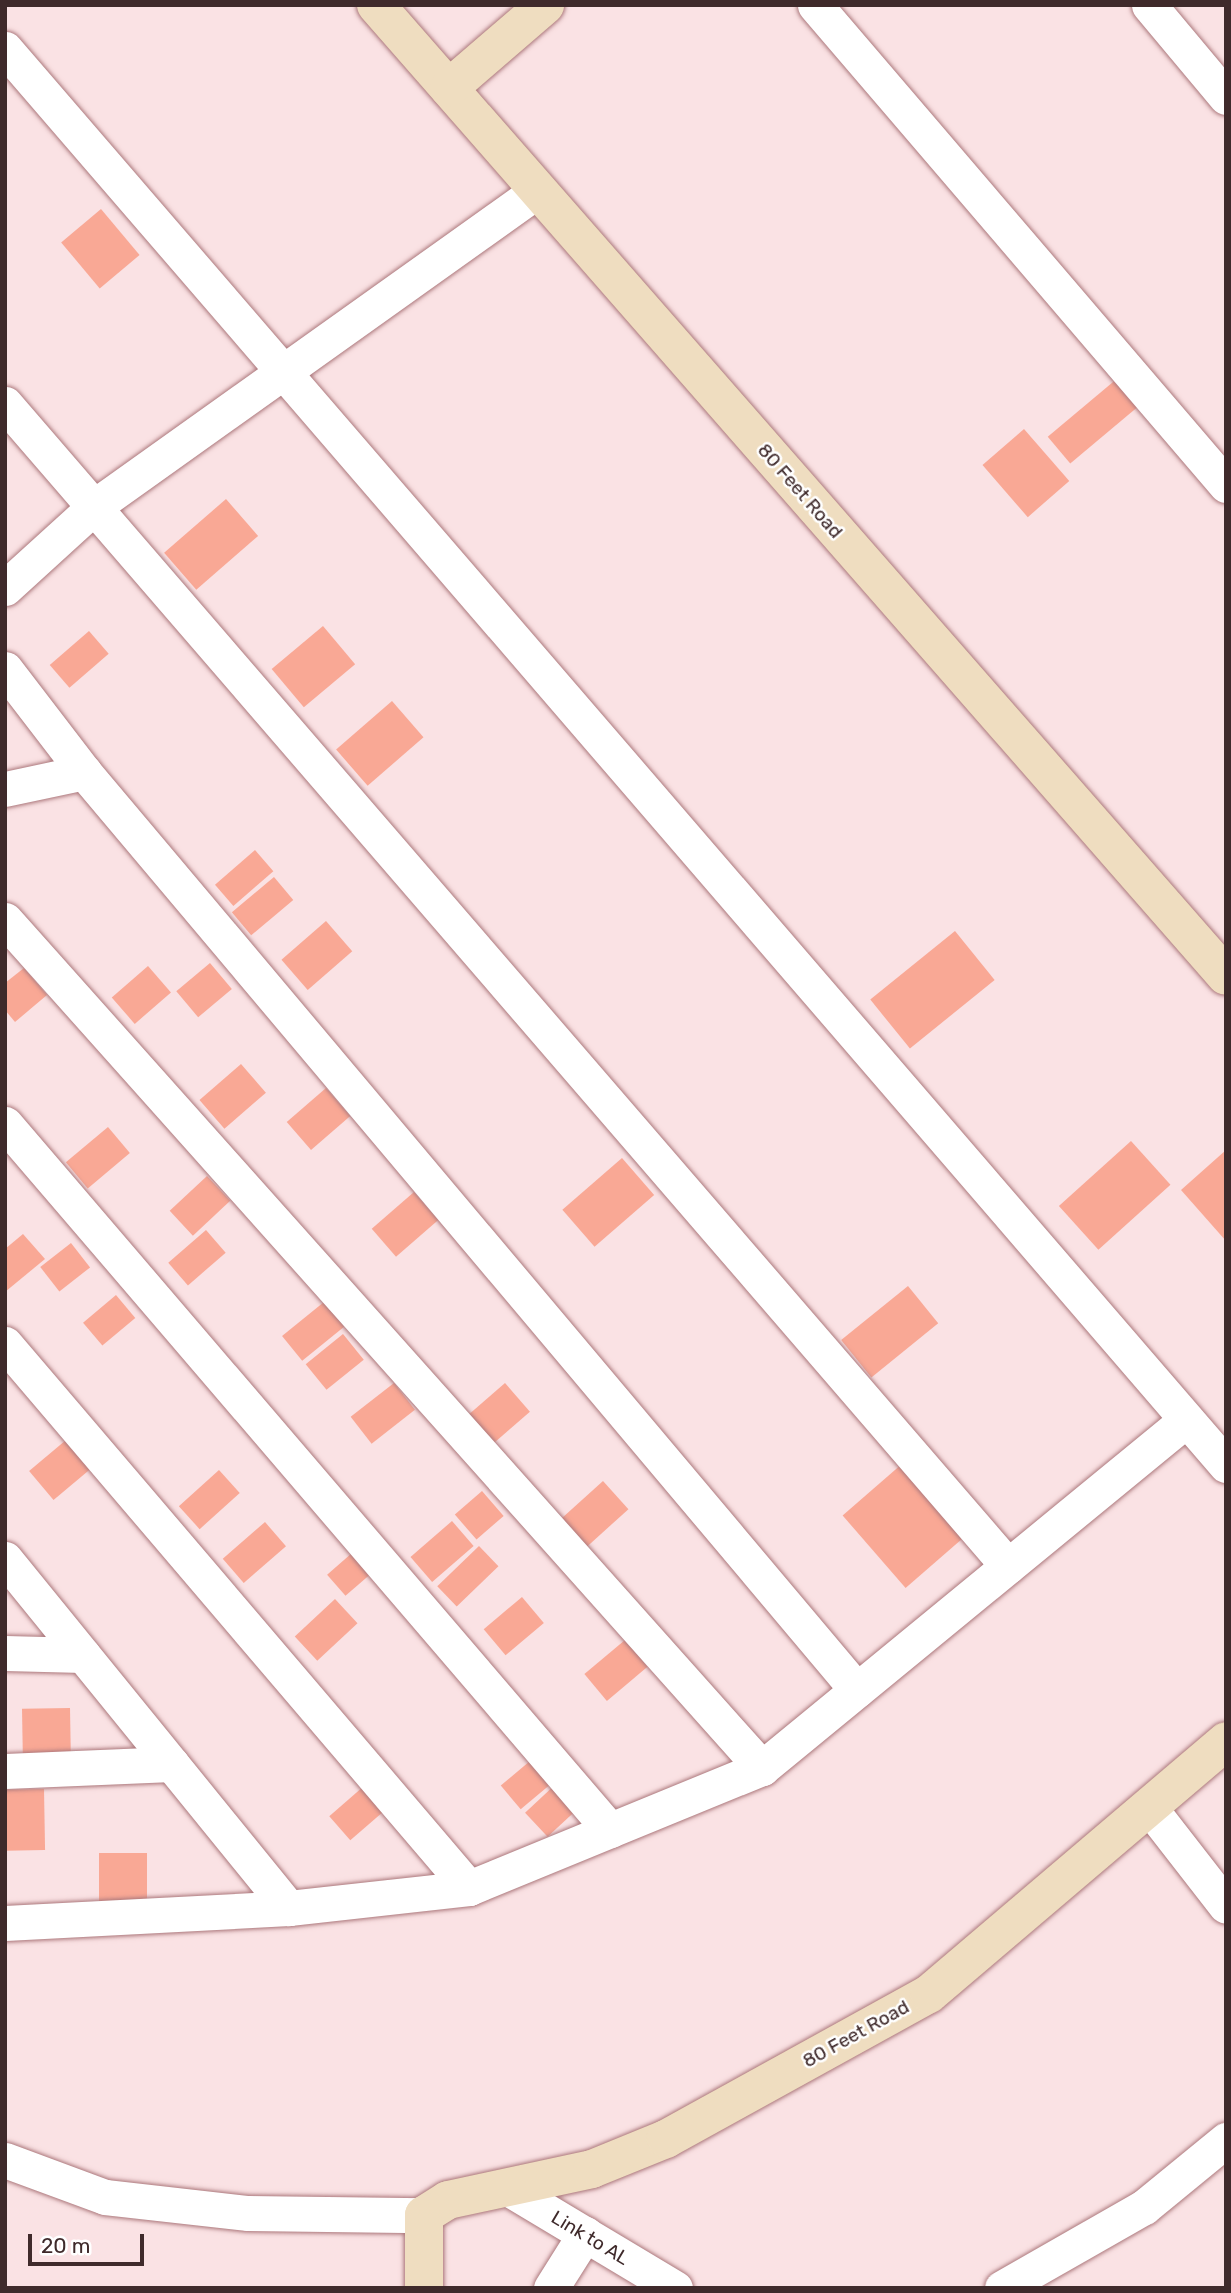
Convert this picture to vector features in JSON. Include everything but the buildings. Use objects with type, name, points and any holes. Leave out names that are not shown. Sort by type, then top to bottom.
[{"type":"street","name":"80 Feet Road","points":[[376,5],[1226,976]]},
{"type":"street","points":[[449,88],[545,5]]},
{"type":"street","points":[[815,5],[1226,485]]},
{"type":"street","points":[[1149,5],[1226,97]]},
{"type":"street","points":[[5,50],[1226,1465]]},
{"type":"street","points":[[5,588],[95,506],[537,191]]},
{"type":"street","points":[[5,404],[1008,1566]]},
{"type":"street","points":[[5,669],[84,772],[857,1690]]},
{"type":"street","points":[[5,789],[84,772]]},
{"type":"street","points":[[5,920],[762,1768]]},
{"type":"street","points":[[5,1124],[610,1830]]},
{"type":"street","points":[[5,1344],[468,1888]]},
{"type":"street","points":[[5,1923],[289,1908],[468,1888],[762,1768],[1186,1420]]},
{"type":"street","points":[[5,1559],[289,1908]]},
{"type":"street","points":[[5,1653],[83,1655]]},
{"type":"street","name":"80 Feet Road","points":[[424,2215],[448,2200],[593,2169],[666,2139],[929,1994],[1226,1741]]},
{"type":"street","points":[[5,1771],[172,1764]]},
{"type":"street","points":[[1149,1807],[1226,1906]]},
{"type":"street","points":[[1002,2288],[1144,2207],[1226,2140]]},
{"type":"street","points":[[5,2160],[105,2197],[248,2213],[424,2215],[424,2288]]},
{"type":"street","name":"Link to AL","points":[[506,2187],[675,2288]]},
{"type":"street","points":[[551,2288],[585,2234]]}]
